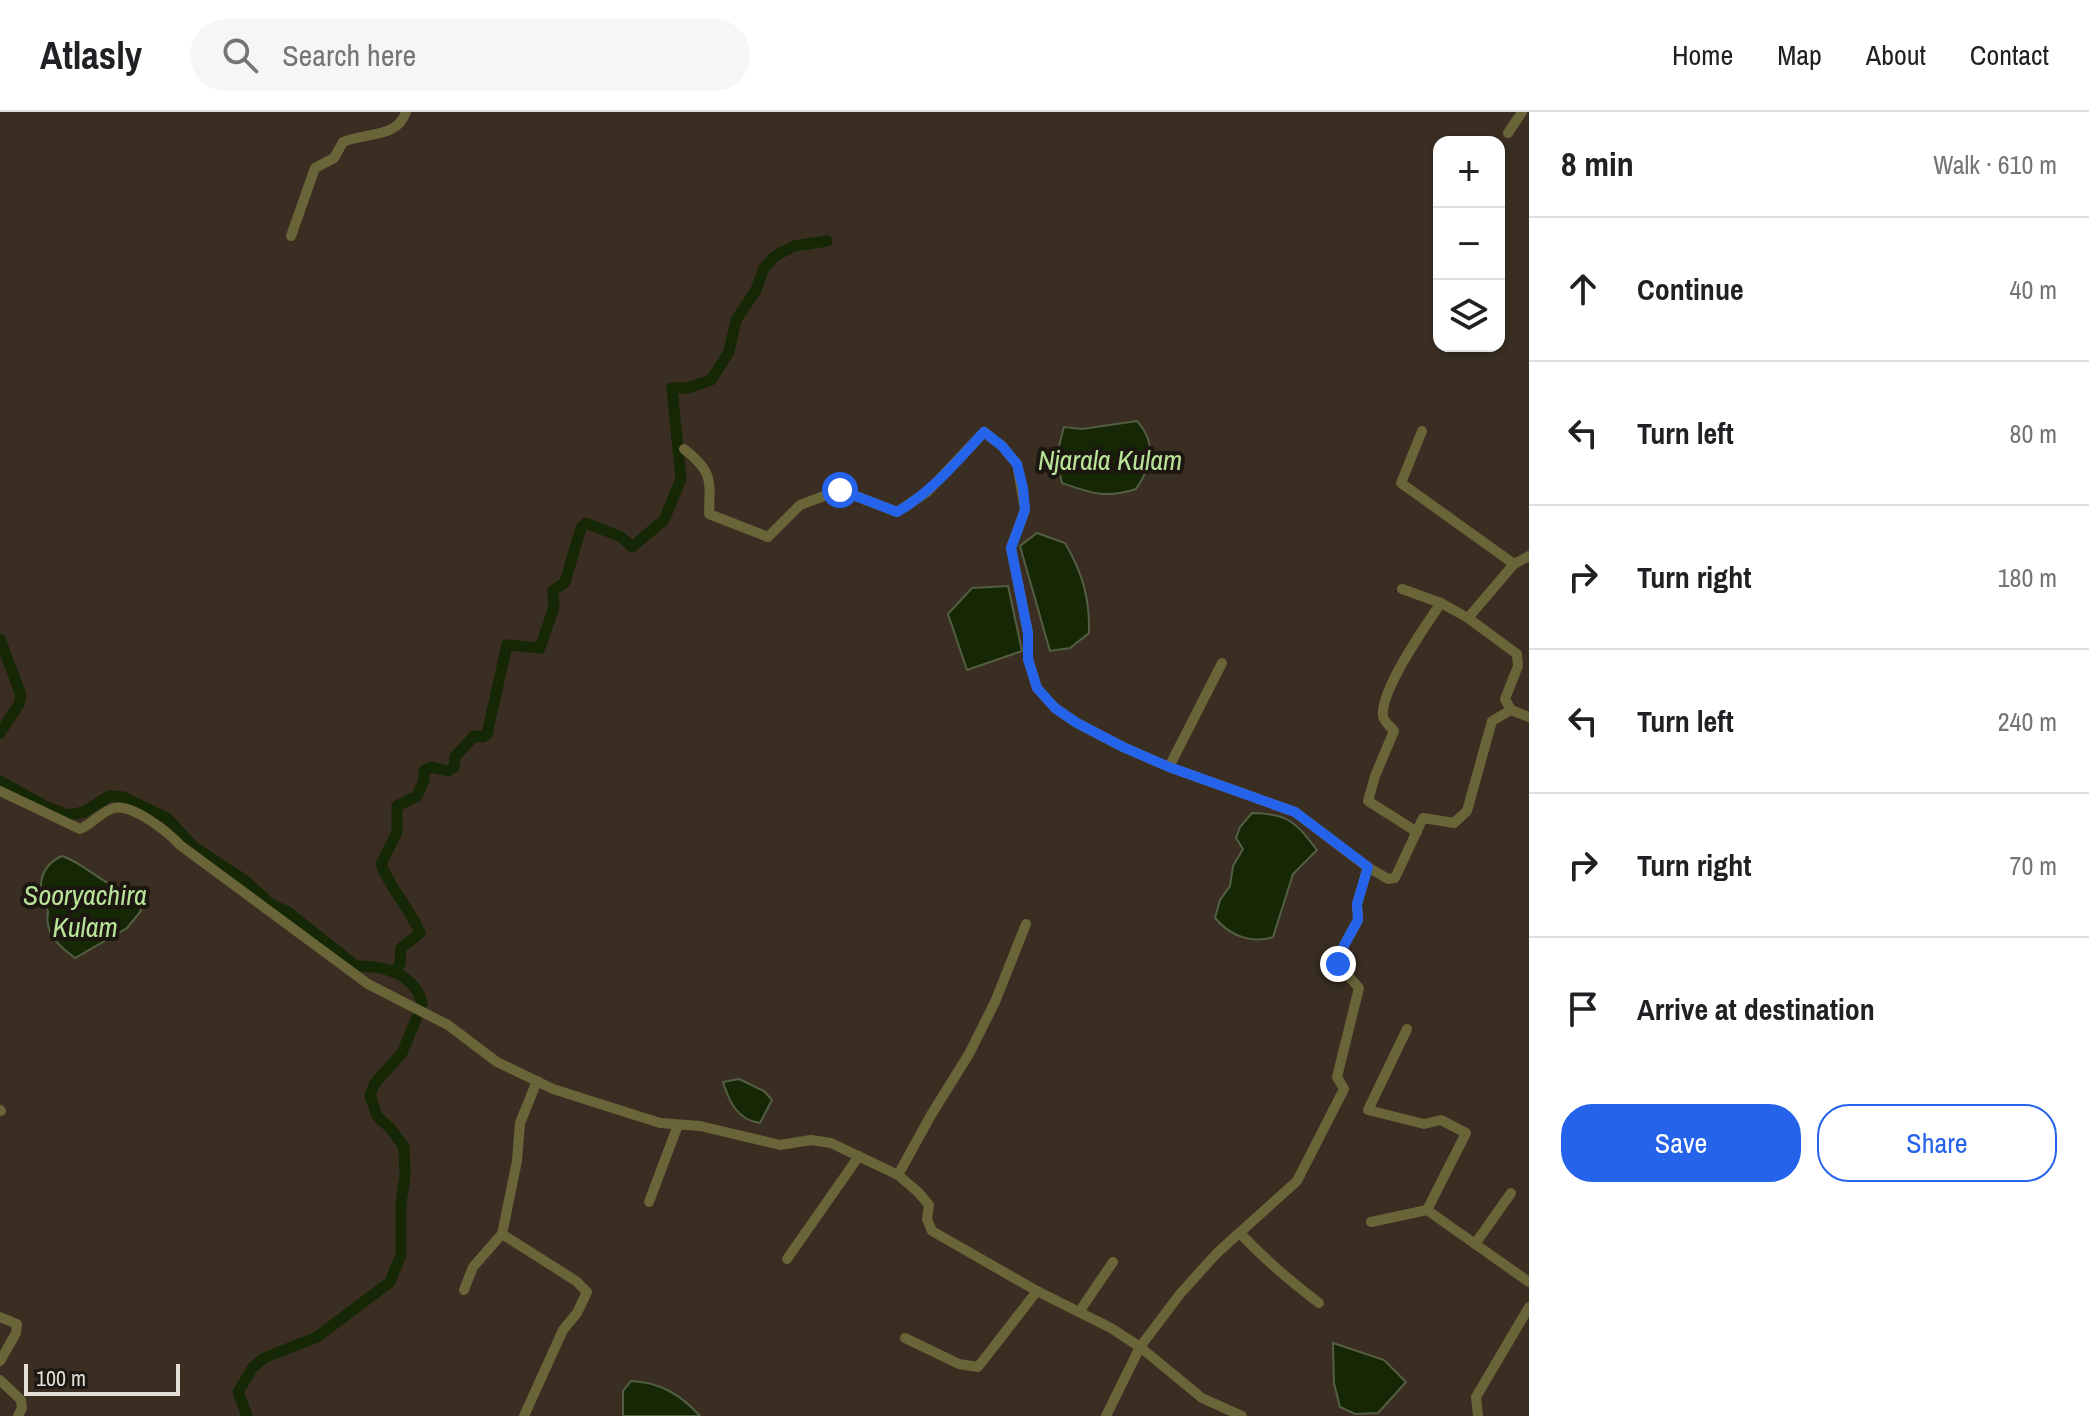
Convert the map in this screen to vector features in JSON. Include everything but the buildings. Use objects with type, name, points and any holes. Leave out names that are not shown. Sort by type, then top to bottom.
[{"type":"street","points":[[291,236],[315,168],[334,158],[343,142],[392,130],[406,112]]},
{"type":"street","points":[[1508,133],[1522,112]]},
{"type":"street","points":[[1422,431],[1401,483],[1514,564]]},
{"type":"street","points":[[684,449],[703,465],[710,476],[709,514],[768,537],[800,505],[840,490],[897,512],[916,501],[948,472],[984,432],[1002,446],[1017,464],[1025,510],[1011,548],[1028,633],[1028,659],[1037,688],[1055,708],[1123,747],[1169,767],[1295,812],[1388,879],[1395,878],[1423,818],[1454,823],[1467,811],[1492,721],[1511,710]]},
{"type":"street","points":[[1468,618],[1514,564],[1529,556]]},
{"type":"street","points":[[1402,589],[1441,603],[1468,618],[1517,654],[1518,666],[1505,699],[1511,710],[1529,717]]},
{"type":"street","points":[[1417,832],[1368,801],[1394,731],[1382,714],[1396,671],[1441,603]]},
{"type":"street","points":[[1169,767],[1222,663]]},
{"type":"street","points":[[0,791],[80,829],[112,808],[123,809],[165,828],[180,845],[368,984],[448,1025],[497,1062],[553,1089],[660,1123],[736,1134],[780,1145],[811,1140],[831,1143],[898,1175],[929,1205],[927,1219],[932,1231],[1140,1347],[1202,1398],[1242,1416]]},
{"type":"street","points":[[1106,1416],[1140,1347],[1180,1294],[1297,1181],[1344,1089],[1337,1077],[1359,988],[1338,964],[1342,949],[1358,920],[1357,904],[1368,867]]},
{"type":"street","points":[[898,1175],[969,1054],[995,1002],[1026,924]]},
{"type":"street","points":[[1407,1029],[1368,1110],[1424,1124],[1441,1120],[1466,1133],[1427,1210]]},
{"type":"street","points":[[464,1290],[473,1267],[502,1234],[517,1161],[520,1123],[537,1081]]},
{"type":"street","points":[[649,1202],[678,1125]]},
{"type":"street","points":[[787,1259],[859,1156]]},
{"type":"street","points":[[1475,1244],[1511,1193]]},
{"type":"street","points":[[1371,1222],[1427,1210],[1529,1282]]},
{"type":"street","points":[[1240,1233],[1270,1266],[1278,1269],[1285,1278],[1319,1303]]},
{"type":"street","points":[[502,1234],[576,1281],[587,1292],[577,1313],[563,1330],[524,1416]]},
{"type":"street","points":[[1079,1312],[1113,1262]]},
{"type":"street","points":[[905,1338],[959,1364],[978,1367],[1037,1291]]},
{"type":"street","points":[[1478,1416],[1476,1397],[1529,1307]]},
{"type":"street","points":[[0,1317],[17,1324],[16,1333],[0,1361]]},
{"type":"street","points":[[0,1380],[21,1400],[22,1408],[18,1416]]},
{"type":"water","name":"Njarala Kulam","points":[[1137,421],[1148,438],[1150,455],[1146,472],[1136,489],[1099,494],[1062,483],[1056,457],[1064,427],[1082,429]]},
{"type":"water","points":[[1037,533],[1065,543],[1084,586],[1089,633],[1070,648],[1050,651],[1020,546]]},
{"type":"water","points":[[1008,586],[1022,651],[967,670],[948,614],[972,588]]},
{"type":"water","points":[[1252,813],[1275,815],[1290,821],[1317,850],[1293,874],[1273,937],[1257,940],[1234,934],[1215,918],[1220,900],[1230,886],[1233,866],[1243,849],[1236,838],[1240,827]]},
{"type":"water","name":"Sooryachira Kulam","points":[[62,856],[111,885],[128,891],[137,899],[141,911],[127,928],[75,958],[58,944],[51,933],[48,911],[41,896],[44,873],[54,860]]},
{"type":"water","points":[[739,1079],[764,1091],[772,1100],[760,1123],[740,1114],[728,1096],[723,1082]]},
{"type":"water","points":[[1333,1343],[1384,1360],[1406,1382],[1378,1413],[1355,1414],[1340,1407],[1334,1383]]},
{"type":"water","points":[[631,1381],[669,1391],[700,1416],[623,1416],[623,1391]]},
{"type":"waterway","points":[[396,972],[401,948],[420,933],[381,864],[397,832],[397,806],[417,796],[424,780],[424,771],[431,767],[448,771],[454,767],[455,757],[474,736],[487,734],[507,645],[540,648],[554,607],[553,591],[565,582],[581,528],[586,523],[621,537],[632,547],[664,520],[681,479],[672,388],[688,388],[711,380],[729,352],[736,320],[756,290],[764,268],[775,256],[794,246],[827,241]]},
{"type":"waterway","points":[[0,639],[21,695],[19,704],[0,733]]},
{"type":"waterway","points":[[0,781],[68,815],[84,812],[109,796],[123,797],[167,818],[194,847],[243,879],[271,904],[288,912],[356,966],[377,967],[405,978],[413,985],[422,1003]]},
{"type":"waterway","points":[[247,1416],[238,1392],[253,1367],[264,1358],[317,1337],[390,1282],[401,1255],[404,1147],[377,1116],[370,1095],[375,1083],[402,1053],[416,1019]]},
{"type":"route","points":[[840,490],[897,512],[916,501],[948,472],[984,432],[1002,446],[1017,464],[1023,488],[1025,510],[1011,548],[1028,633],[1028,659],[1037,688],[1055,708],[1123,747],[1169,767],[1295,812],[1368,867],[1357,904],[1358,920],[1342,949],[1338,964]]}]
